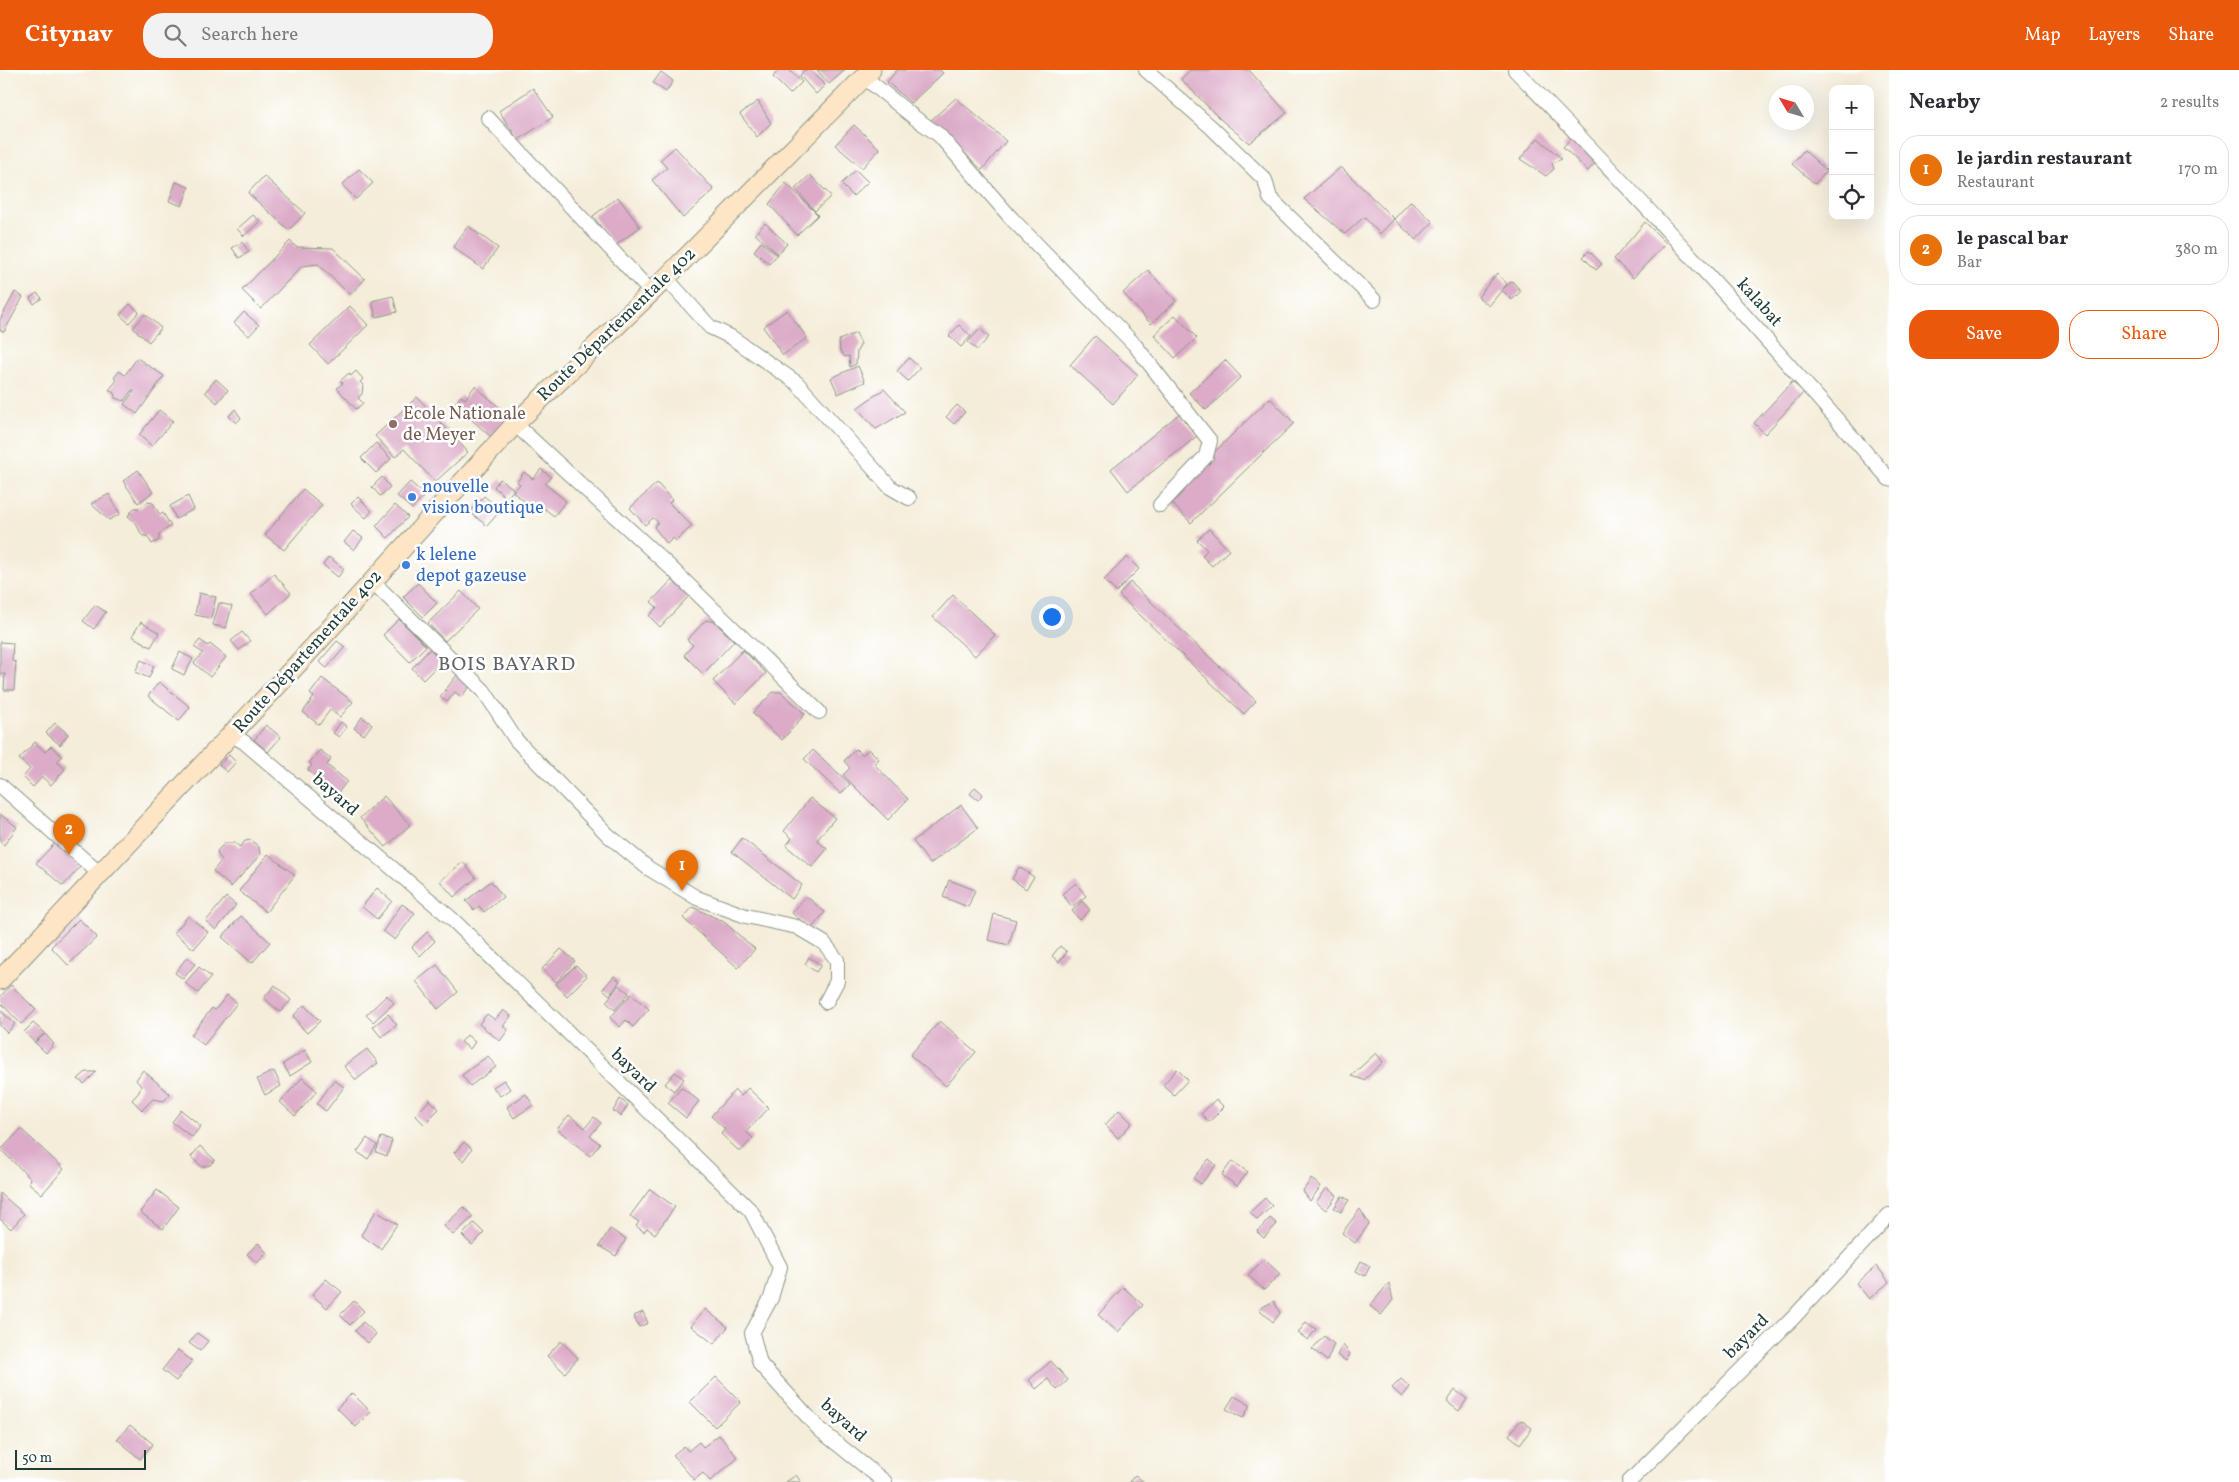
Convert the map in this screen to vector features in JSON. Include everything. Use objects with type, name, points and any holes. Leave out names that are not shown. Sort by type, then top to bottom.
[{"type":"main road","name":"Route Départementale 402","points":[[0,980],[232,735],[515,424],[666,278],[867,73]]},
{"type":"street","points":[[1146,70],[1211,128],[1265,180],[1270,198],[1374,300]]},
{"type":"street","name":"kalabat","points":[[1515,70],[1599,155],[1764,336],[1889,478]]},
{"type":"street","points":[[867,73],[915,118],[939,135],[1012,219],[1134,344],[1210,441],[1206,456],[1160,506]]},
{"type":"street","points":[[488,118],[651,292]]},
{"type":"street","points":[[666,278],[710,327],[731,337],[797,383],[884,481],[890,487],[909,498]]},
{"type":"street","points":[[515,424],[670,567],[819,712]]},
{"type":"street","points":[[372,580],[484,690],[516,740],[608,835],[648,868],[696,898],[746,916],[797,927],[824,943],[837,960],[837,981],[826,1002]]},
{"type":"street","name":"bayard","points":[[232,735],[244,742],[452,919],[751,1212],[780,1267],[771,1298],[752,1333],[760,1364],[820,1430],[886,1482]]},
{"type":"street","points":[[0,785],[100,874]]},
{"type":"street","name":"bayard","points":[[1629,1482],[1792,1319],[1889,1216]]},
{"type":"building","points":[[779,70],[789,70],[802,82],[790,94],[773,77]]},
{"type":"building","points":[[804,70],[809,70],[825,85],[816,94],[800,76]]},
{"type":"building","points":[[817,70],[845,70],[829,84]]},
{"type":"building","points":[[897,70],[940,70],[943,73],[911,103],[887,82]]},
{"type":"building","points":[[1190,70],[1249,70],[1287,113],[1249,143],[1220,119],[1181,79]]},
{"type":"building","points":[[661,72],[673,81],[666,92],[653,83]]},
{"type":"building","points":[[533,88],[553,117],[518,140],[499,111]]},
{"type":"building","points":[[956,98],[1006,141],[982,170],[931,120]]},
{"type":"building","points":[[758,101],[771,123],[757,137],[740,114]]},
{"type":"building","points":[[854,125],[880,149],[862,168],[835,145]]},
{"type":"building","points":[[1572,137],[1597,161],[1588,171],[1563,147]]},
{"type":"building","points":[[1538,138],[1562,159],[1552,163],[1554,169],[1546,176],[1520,159]]},
{"type":"building","points":[[675,147],[714,190],[683,218],[652,180],[667,168],[660,160]]},
{"type":"building","points":[[1804,150],[1827,171],[1815,184],[1792,164]]},
{"type":"building","points":[[1341,167],[1394,219],[1380,234],[1364,217],[1345,234],[1304,199]]},
{"type":"building","points":[[359,169],[373,183],[356,199],[342,185]]},
{"type":"building","points":[[856,170],[868,182],[853,196],[841,184]]},
{"type":"building","points":[[810,175],[831,196],[815,211],[795,189]]},
{"type":"building","points":[[264,176],[305,213],[289,230],[248,193]]},
{"type":"building","points":[[176,182],[189,187],[182,206],[169,201]]},
{"type":"building","points":[[786,183],[818,215],[797,235],[769,204]]},
{"type":"building","points":[[618,197],[640,227],[615,246],[593,216]]},
{"type":"building","points":[[1411,201],[1433,222],[1416,240],[1394,219]]},
{"type":"building","points":[[253,215],[260,221],[244,236],[237,229]]},
{"type":"building","points":[[1645,222],[1666,243],[1633,278],[1614,259]]},
{"type":"building","points":[[765,223],[787,244],[778,254],[755,234]]},
{"type":"building","points":[[468,226],[498,248],[483,269],[453,247]]},
{"type":"building","points":[[290,241],[296,247],[333,248],[365,279],[350,295],[318,264],[302,266],[261,309],[242,290]]},
{"type":"building","points":[[242,242],[249,252],[239,258],[232,248]]},
{"type":"building","points":[[761,242],[777,255],[769,264],[754,251]]},
{"type":"building","points":[[1589,251],[1602,264],[1596,270],[1583,257]]},
{"type":"building","points":[[1148,270],[1176,301],[1151,324],[1123,293]]},
{"type":"building","points":[[1497,273],[1507,284],[1489,306],[1478,297]]},
{"type":"building","points":[[1512,281],[1521,291],[1512,300],[1502,290]]},
{"type":"building","points":[[15,292],[23,297],[4,332],[0,330],[0,320]]},
{"type":"building","points":[[37,293],[42,298],[34,304],[30,298]]},
{"type":"building","points":[[393,296],[397,312],[376,317],[372,301]]},
{"type":"building","points":[[130,304],[139,312],[129,323],[120,315]]},
{"type":"building","points":[[350,306],[368,325],[328,364],[310,345]]},
{"type":"building","points":[[787,310],[807,338],[783,355],[763,327]]},
{"type":"building","points":[[244,312],[259,325],[249,336],[234,323]]},
{"type":"building","points":[[145,314],[161,328],[149,342],[133,328]]},
{"type":"building","points":[[1175,315],[1197,338],[1175,358],[1154,335]]},
{"type":"building","points":[[959,325],[971,336],[961,347],[949,336]]},
{"type":"building","points":[[980,329],[989,337],[977,350],[968,342]]},
{"type":"building","points":[[856,333],[861,344],[857,351],[856,364],[850,367],[849,356],[845,357],[840,351],[839,340]]},
{"type":"building","points":[[1095,336],[1138,375],[1113,404],[1070,365]]},
{"type":"building","points":[[137,358],[164,376],[137,414],[124,404],[134,391],[132,390],[124,401],[115,398],[114,393],[109,390],[117,380],[114,378],[119,371],[125,375]]},
{"type":"building","points":[[909,358],[920,368],[908,381],[897,371]]},
{"type":"building","points":[[1225,360],[1241,377],[1206,410],[1189,393]]},
{"type":"building","points":[[858,366],[865,382],[838,394],[831,378]]},
{"type":"building","points":[[356,371],[363,379],[360,382],[363,385],[362,394],[358,398],[363,403],[356,409],[337,388],[343,383],[340,381],[349,373],[351,376]]},
{"type":"building","points":[[216,379],[228,390],[217,403],[205,392]]},
{"type":"building","points":[[1792,382],[1804,392],[1765,434],[1754,423]]},
{"type":"building","points":[[475,386],[510,417],[491,437],[454,404],[461,396],[465,399]]},
{"type":"building","points":[[884,389],[905,412],[876,429],[857,408]]},
{"type":"building","points":[[417,397],[468,452],[435,482],[404,449],[395,457],[375,436]]},
{"type":"building","points":[[1270,398],[1294,423],[1191,523],[1167,498]]},
{"type":"building","points":[[957,405],[965,412],[954,424],[946,417]]},
{"type":"building","points":[[235,409],[241,418],[236,423],[229,416]]},
{"type":"building","points":[[159,410],[173,421],[152,446],[139,435]]},
{"type":"building","points":[[1179,414],[1197,436],[1128,491],[1111,469]]},
{"type":"building","points":[[376,443],[391,459],[376,473],[361,458]]},
{"type":"building","points":[[541,469],[551,477],[545,484],[566,501],[554,516],[545,509],[540,514],[513,492],[520,484],[517,482],[524,472],[533,479]]},
{"type":"building","points":[[138,470],[153,492],[138,503],[123,481]]},
{"type":"building","points":[[382,477],[390,487],[380,496],[372,487]]},
{"type":"building","points":[[500,479],[514,489],[507,498],[494,487]]},
{"type":"building","points":[[410,482],[425,495],[412,509],[397,496]]},
{"type":"building","points":[[657,483],[672,500],[669,503],[692,526],[676,541],[673,538],[667,544],[654,527],[658,522],[653,518],[645,525],[630,508]]},
{"type":"building","points":[[303,489],[322,505],[284,550],[265,535]]},
{"type":"building","points":[[109,494],[120,514],[109,520],[91,504]]},
{"type":"building","points":[[188,496],[194,509],[176,519],[170,506]]},
{"type":"building","points":[[484,496],[501,510],[487,526],[470,512]]},
{"type":"building","points":[[358,497],[372,511],[366,518],[351,504]]},
{"type":"building","points":[[148,502],[153,503],[160,515],[163,513],[171,526],[159,534],[159,540],[152,544],[147,536],[141,534],[136,523],[128,516],[134,508],[140,508]]},
{"type":"building","points":[[395,505],[408,517],[388,538],[376,526]]},
{"type":"building","points":[[1209,529],[1229,550],[1212,566],[1202,556],[1207,550],[1197,540]]},
{"type":"building","points":[[353,531],[363,538],[354,550],[344,542]]},
{"type":"building","points":[[329,557],[344,569],[338,577],[323,565]]},
{"type":"building","points":[[1127,557],[1139,569],[1116,592],[1104,580]]},
{"type":"building","points":[[274,574],[291,593],[268,614],[251,594]]},
{"type":"building","points":[[672,580],[689,596],[660,627],[649,616],[657,607],[651,602]]},
{"type":"building","points":[[1130,582],[1256,701],[1244,714],[1119,595]]},
{"type":"building","points":[[418,583],[437,603],[423,617],[403,597]]},
{"type":"building","points":[[461,591],[478,609],[445,641],[428,623]]},
{"type":"building","points":[[199,593],[216,597],[211,618],[195,615]]},
{"type":"building","points":[[953,595],[995,635],[975,656],[933,617]]},
{"type":"building","points":[[219,603],[232,606],[226,628],[213,625]]},
{"type":"building","points":[[95,605],[106,612],[94,629],[83,621]]},
{"type":"building","points":[[399,619],[426,646],[410,662],[383,635]]},
{"type":"building","points":[[706,620],[715,622],[734,641],[703,674],[684,655],[693,645],[687,640]]},
{"type":"building","points":[[141,622],[159,633],[151,647],[132,636]]},
{"type":"building","points":[[242,632],[250,641],[239,650],[231,641]]},
{"type":"building","points":[[200,640],[208,646],[210,644],[226,657],[210,677],[194,663],[203,653],[194,647]]},
{"type":"building","points":[[337,641],[345,647],[327,668],[319,662]]},
{"type":"building","points":[[0,642],[13,643],[12,661],[16,662],[14,690],[4,690],[5,674],[0,674]]},
{"type":"building","points":[[430,649],[442,661],[423,680],[412,668]]},
{"type":"building","points":[[743,650],[766,673],[736,704],[713,681]]},
{"type":"building","points":[[180,652],[193,659],[184,675],[172,669]]},
{"type":"building","points":[[141,660],[154,666],[149,678],[135,672]]},
{"type":"building","points":[[457,675],[471,685],[461,697],[455,692],[447,702],[440,697]]},
{"type":"building","points":[[322,678],[353,702],[340,717],[330,710],[319,725],[303,712],[314,697],[310,694]]},
{"type":"building","points":[[159,682],[190,707],[179,721],[148,696]]},
{"type":"building","points":[[773,692],[781,692],[805,714],[782,740],[753,713]]},
{"type":"building","points":[[362,717],[372,724],[364,735],[354,728]]},
{"type":"building","points":[[341,722],[347,727],[339,737],[333,733]]},
{"type":"building","points":[[55,723],[68,734],[60,745],[46,733]]},
{"type":"building","points":[[266,725],[281,737],[268,752],[254,740]]},
{"type":"building","points":[[35,742],[45,752],[51,746],[62,756],[57,762],[65,769],[51,785],[42,777],[33,787],[23,777],[30,769],[19,759]]},
{"type":"building","points":[[856,749],[862,755],[869,749],[879,759],[874,764],[908,799],[888,820],[843,775],[850,768],[844,761]]},
{"type":"building","points":[[320,750],[331,759],[327,765],[347,781],[335,797],[315,780],[317,778],[308,770],[312,765],[309,763]]},
{"type":"building","points":[[813,750],[850,784],[841,794],[804,759]]},
{"type":"building","points":[[229,755],[236,762],[227,772],[219,765]]},
{"type":"building","points":[[975,787],[983,794],[978,800],[970,794]]},
{"type":"building","points":[[384,796],[410,825],[386,847],[360,818]]},
{"type":"building","points":[[810,798],[835,818],[817,840],[827,849],[812,867],[786,846],[792,838],[784,831]]},
{"type":"building","points":[[961,805],[978,828],[930,864],[913,841]]},
{"type":"building","points":[[0,814],[17,827],[4,845],[0,842]]},
{"type":"building","points":[[742,838],[802,885],[792,899],[732,852]]},
{"type":"building","points":[[251,840],[259,847],[260,855],[231,887],[213,871],[222,860],[217,851],[225,843],[235,843],[240,847],[245,841]]},
{"type":"building","points":[[55,843],[81,866],[63,886],[36,863]]},
{"type":"building","points":[[268,854],[295,875],[266,912],[239,891]]},
{"type":"building","points":[[463,862],[476,878],[454,897],[440,881]]},
{"type":"building","points":[[1019,867],[1034,877],[1026,889],[1012,879]]},
{"type":"building","points":[[949,880],[975,890],[968,907],[943,897]]},
{"type":"building","points":[[491,881],[503,897],[484,912],[479,906],[474,910],[466,901]]},
{"type":"building","points":[[1076,883],[1086,896],[1072,907],[1062,894]]},
{"type":"building","points":[[377,888],[392,901],[377,919],[362,907]]},
{"type":"building","points":[[806,896],[825,912],[811,929],[792,913]]},
{"type":"building","points":[[226,897],[236,905],[216,930],[206,921]]},
{"type":"building","points":[[1082,901],[1090,910],[1080,920],[1072,911]]},
{"type":"building","points":[[402,904],[415,913],[395,940],[383,931]]},
{"type":"building","points":[[693,907],[724,922],[755,949],[738,968],[683,918]]},
{"type":"building","points":[[994,914],[1016,920],[1009,945],[988,940]]},
{"type":"building","points":[[188,916],[208,932],[194,949],[174,933]]},
{"type":"building","points":[[241,916],[270,942],[252,963],[222,937]]},
{"type":"building","points":[[79,919],[97,937],[68,965],[51,947]]},
{"type":"building","points":[[427,932],[435,941],[420,956],[412,947]]},
{"type":"building","points":[[1060,946],[1067,952],[1059,962],[1052,956]]},
{"type":"building","points":[[561,949],[575,961],[556,982],[542,969]]},
{"type":"building","points":[[187,957],[195,964],[183,979],[175,973]]},
{"type":"building","points":[[809,957],[821,965],[816,972],[805,964]]},
{"type":"building","points":[[437,965],[458,992],[438,1009],[416,981]]},
{"type":"building","points":[[576,965],[587,976],[567,996],[556,984]]},
{"type":"building","points":[[199,967],[211,977],[198,993],[185,983]]},
{"type":"building","points":[[614,976],[620,981],[610,995],[603,989]]},
{"type":"building","points":[[11,985],[36,1010],[21,1024],[0,1002],[0,997]]},
{"type":"building","points":[[275,985],[291,1000],[280,1012],[264,998]]},
{"type":"building","points":[[619,985],[629,993],[615,1010],[606,1002]]},
{"type":"building","points":[[631,994],[649,1009],[633,1027],[626,1020],[620,1027],[610,1018]]},
{"type":"building","points":[[227,995],[237,1003],[204,1045],[191,1035],[212,1008],[215,1010]]},
{"type":"building","points":[[387,995],[394,1003],[373,1022],[366,1015]]},
{"type":"building","points":[[304,1005],[320,1021],[307,1033],[293,1016]]},
{"type":"building","points":[[0,1010],[15,1024],[7,1033],[0,1026]]},
{"type":"building","points":[[503,1010],[511,1016],[503,1026],[508,1030],[500,1041],[479,1024],[487,1014],[495,1020]]},
{"type":"building","points":[[388,1014],[397,1025],[381,1037],[373,1027]]},
{"type":"building","points":[[940,1021],[976,1052],[946,1086],[910,1055]]},
{"type":"building","points":[[33,1023],[45,1033],[35,1042],[45,1034],[54,1044],[46,1053],[24,1032]]},
{"type":"building","points":[[467,1035],[475,1042],[470,1049],[461,1042]]},
{"type":"building","points":[[367,1049],[378,1063],[356,1080],[344,1066]]},
{"type":"building","points":[[305,1050],[312,1062],[290,1076],[283,1064]]},
{"type":"building","points":[[1376,1053],[1383,1062],[1364,1080],[1351,1076]]},
{"type":"building","points":[[488,1056],[496,1067],[470,1086],[462,1075]]},
{"type":"building","points":[[1177,1069],[1188,1080],[1174,1095],[1163,1085]]},
{"type":"building","points":[[143,1070],[170,1094],[164,1101],[153,1099],[142,1110],[132,1100],[139,1092],[141,1086],[136,1080]]},
{"type":"building","points":[[274,1071],[281,1086],[265,1095],[257,1079]]},
{"type":"building","points":[[86,1072],[96,1072],[84,1084],[78,1079]]},
{"type":"building","points":[[675,1072],[684,1079],[674,1091],[665,1084]]},
{"type":"building","points":[[302,1078],[317,1091],[295,1116],[280,1102]]},
{"type":"building","points":[[334,1080],[344,1087],[326,1111],[317,1104]]},
{"type":"building","points":[[504,1080],[510,1089],[500,1096],[493,1087]]},
{"type":"building","points":[[681,1087],[699,1101],[686,1118],[668,1103]]},
{"type":"building","points":[[748,1088],[769,1108],[746,1132],[753,1138],[740,1152],[721,1134],[725,1129],[711,1116],[735,1090],[741,1096]]},
{"type":"building","points":[[526,1094],[533,1105],[514,1118],[507,1107]]},
{"type":"building","points":[[620,1099],[628,1105],[621,1116],[613,1111]]},
{"type":"building","points":[[1216,1099],[1224,1107],[1209,1122],[1201,1114]]},
{"type":"building","points":[[430,1100],[439,1109],[424,1124],[415,1115]]},
{"type":"building","points":[[181,1110],[201,1126],[192,1137],[172,1122]]},
{"type":"building","points":[[1119,1110],[1132,1123],[1118,1138],[1105,1125]]},
{"type":"building","points":[[569,1115],[585,1128],[594,1117],[601,1123],[590,1136],[600,1144],[590,1156],[557,1129]]},
{"type":"building","points":[[21,1129],[64,1169],[42,1194],[29,1183],[30,1178],[1,1150]]},
{"type":"building","points":[[381,1137],[392,1140],[387,1156],[376,1152]]},
{"type":"building","points":[[367,1138],[377,1145],[368,1159],[357,1152]]},
{"type":"building","points":[[464,1142],[472,1149],[463,1161],[454,1153]]},
{"type":"building","points":[[200,1146],[215,1160],[210,1165],[202,1167],[191,1157]]},
{"type":"building","points":[[1209,1159],[1216,1165],[1201,1184],[1193,1178]]},
{"type":"building","points":[[1232,1161],[1248,1172],[1237,1186],[1222,1175]]},
{"type":"building","points":[[1311,1179],[1321,1186],[1310,1201],[1303,1191]]},
{"type":"building","points":[[1327,1188],[1337,1195],[1326,1210],[1316,1202]]},
{"type":"building","points":[[650,1189],[675,1207],[655,1234],[647,1228],[644,1232],[636,1226],[639,1222],[630,1216]]},
{"type":"building","points":[[157,1190],[179,1207],[163,1229],[140,1212]]},
{"type":"building","points":[[0,1193],[24,1214],[11,1229],[0,1219]]},
{"type":"building","points":[[1342,1196],[1349,1200],[1341,1212],[1334,1208]]},
{"type":"building","points":[[1265,1198],[1272,1206],[1257,1220],[1250,1212]]},
{"type":"building","points":[[464,1207],[473,1217],[453,1235],[444,1226]]},
{"type":"building","points":[[1360,1209],[1369,1224],[1355,1243],[1342,1233]]},
{"type":"building","points":[[376,1211],[397,1224],[381,1249],[361,1235]]},
{"type":"building","points":[[1270,1218],[1277,1224],[1264,1238],[1257,1232]]},
{"type":"building","points":[[474,1223],[484,1233],[472,1245],[462,1235]]},
{"type":"building","points":[[610,1229],[626,1239],[616,1256],[599,1246]]},
{"type":"building","points":[[258,1243],[267,1253],[257,1263],[247,1254]]},
{"type":"building","points":[[1264,1259],[1280,1274],[1264,1290],[1248,1275]]},
{"type":"building","points":[[1361,1261],[1370,1266],[1365,1276],[1356,1271]]},
{"type":"building","points":[[1877,1266],[1889,1282],[1869,1299],[1856,1283]]},
{"type":"building","points":[[326,1279],[342,1292],[327,1308],[312,1295]]},
{"type":"building","points":[[1389,1283],[1393,1300],[1381,1315],[1370,1306]]},
{"type":"building","points":[[1123,1287],[1143,1305],[1118,1332],[1098,1315]]},
{"type":"building","points":[[354,1301],[364,1311],[350,1325],[340,1315]]},
{"type":"building","points":[[1274,1301],[1280,1313],[1273,1322],[1259,1309]]},
{"type":"building","points":[[705,1309],[728,1327],[714,1344],[691,1326]]},
{"type":"building","points":[[643,1312],[648,1323],[639,1327],[634,1316]]},
{"type":"building","points":[[363,1322],[376,1334],[368,1343],[355,1331]]},
{"type":"building","points":[[1306,1322],[1316,1329],[1308,1340],[1298,1333]]},
{"type":"building","points":[[197,1333],[208,1341],[200,1351],[189,1343]]},
{"type":"building","points":[[1324,1336],[1334,1344],[1327,1361],[1312,1349]]},
{"type":"building","points":[[561,1341],[578,1358],[565,1373],[547,1356]]},
{"type":"building","points":[[1343,1345],[1350,1354],[1346,1361],[1337,1355]]},
{"type":"building","points":[[178,1350],[192,1361],[176,1381],[162,1370]]},
{"type":"building","points":[[1051,1361],[1068,1380],[1057,1390],[1048,1379],[1036,1389],[1029,1380]]},
{"type":"building","points":[[716,1377],[741,1402],[715,1427],[690,1402]]},
{"type":"building","points":[[1401,1379],[1410,1387],[1402,1397],[1392,1388]]},
{"type":"building","points":[[1455,1390],[1467,1399],[1459,1411],[1447,1402]]},
{"type":"building","points":[[352,1393],[371,1412],[356,1427],[337,1408]]},
{"type":"building","points":[[1234,1396],[1250,1405],[1243,1418],[1226,1409]]},
{"type":"building","points":[[1521,1420],[1532,1428],[1520,1444],[1509,1435]]},
{"type":"building","points":[[130,1425],[153,1444],[140,1459],[117,1439]]},
{"type":"building","points":[[719,1435],[738,1458],[710,1481],[703,1473],[694,1480],[673,1455],[684,1446],[688,1451],[699,1442],[703,1447]]},
{"type":"building","points":[[796,1475],[801,1482],[786,1482]]},
{"type":"building","points":[[1135,1475],[1144,1482],[1129,1482]]},
{"type":"place","name":"Ecole Nationale de Meyer","points":[[393,424]]},
{"type":"place","name":"nouvelle vision boutique","points":[[412,497]]},
{"type":"place","name":"k lelene depot gazeuse","points":[[406,565]]},
{"type":"place","name":"le pascal bar","points":[[69,855]]},
{"type":"place","name":"le jardin restaurant","points":[[682,891]]},
{"type":"district","name":"BOIS BAYARD","points":[[507,665]]}]
